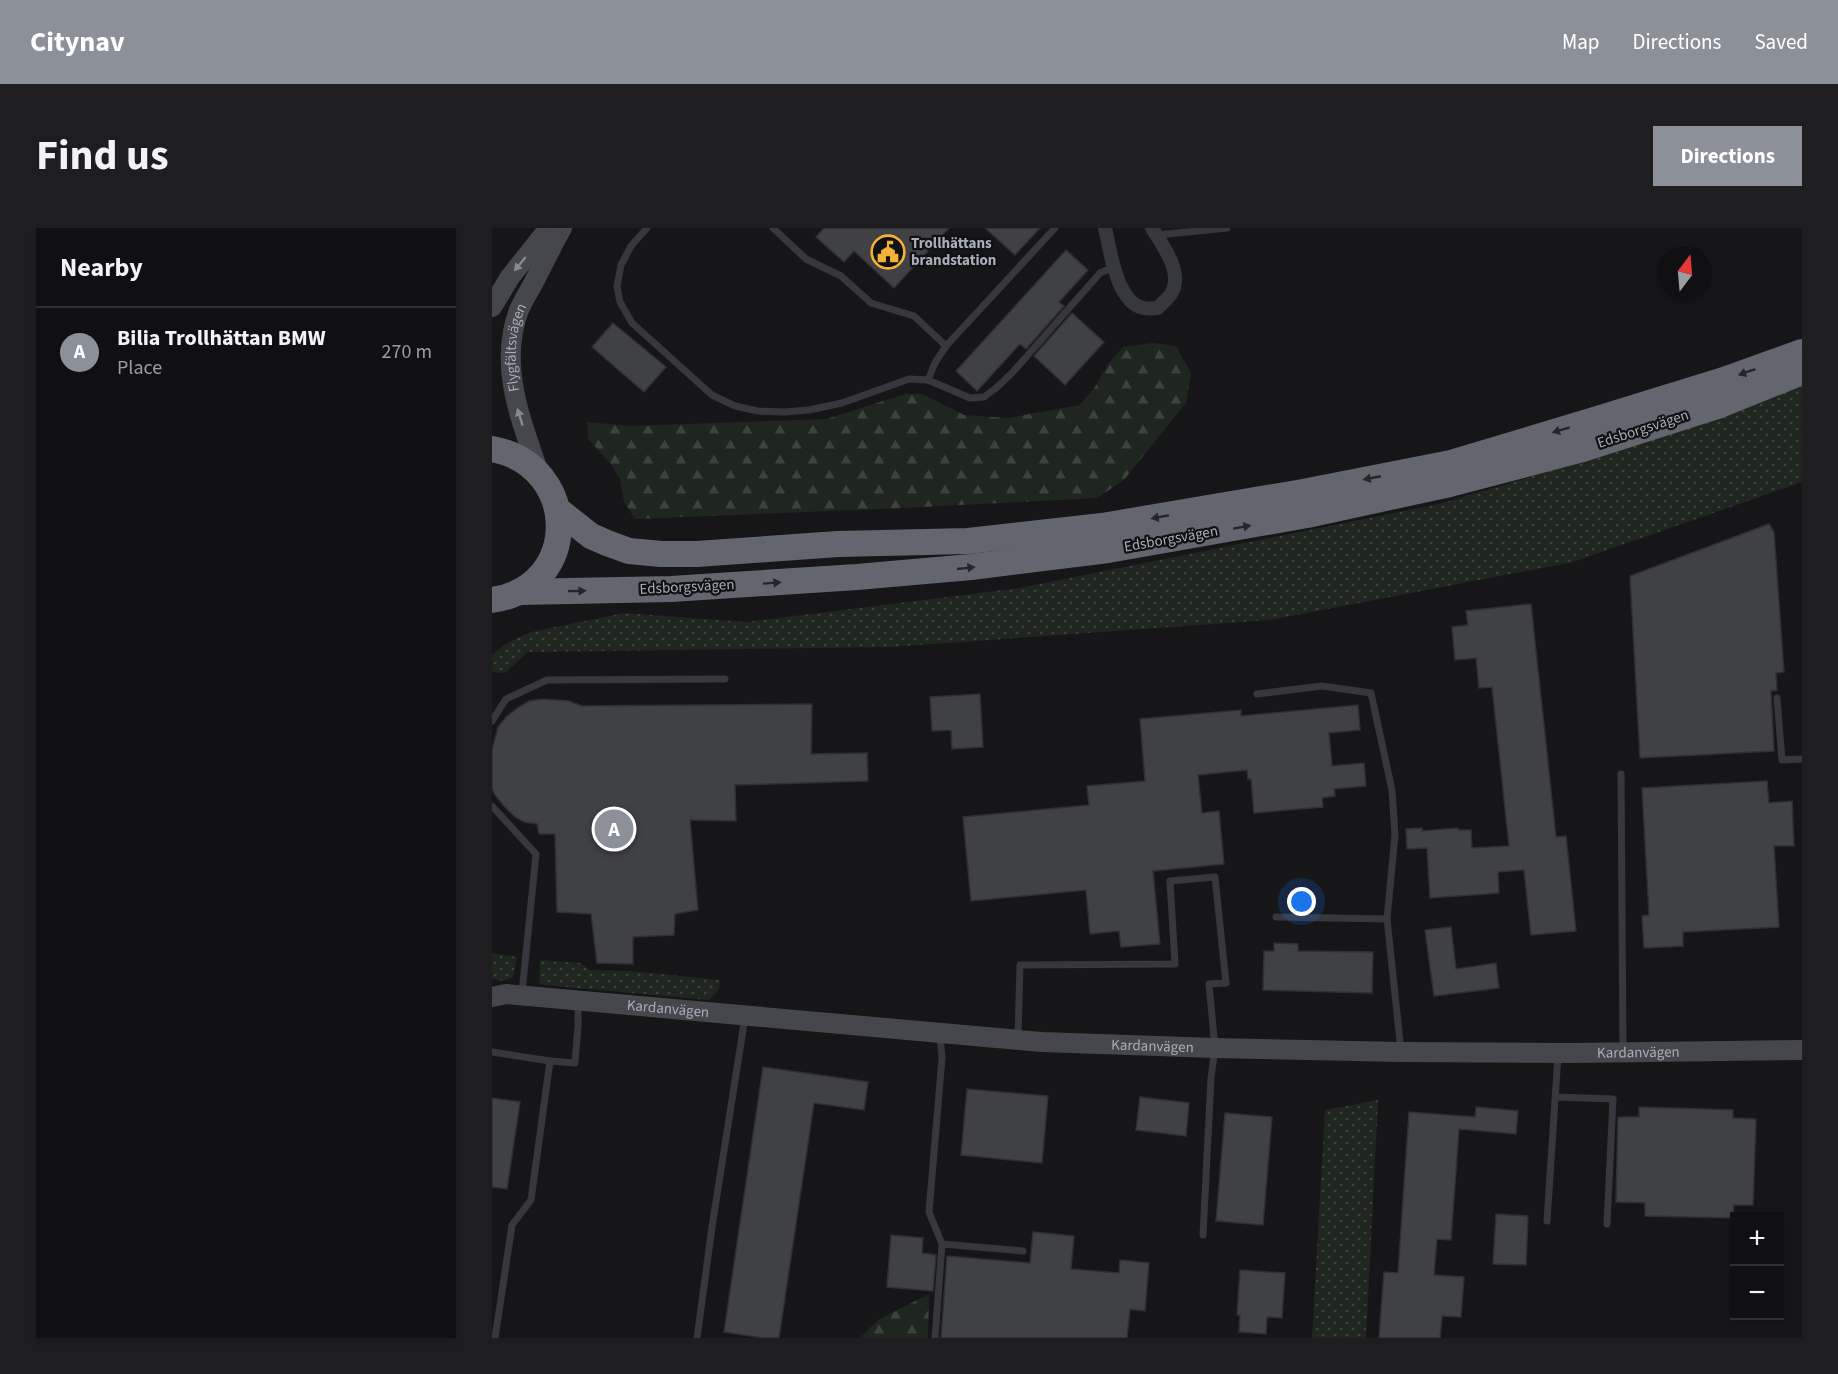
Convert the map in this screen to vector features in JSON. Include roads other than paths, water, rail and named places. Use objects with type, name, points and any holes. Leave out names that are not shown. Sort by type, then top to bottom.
[{"type":"highway","name":"Edsborgsvägen","points":[[558,510],[591,536],[607,543],[629,551],[661,554],[697,554],[838,544],[968,541],[1102,526],[1304,492],[1451,463],[1680,394],[1802,352]]},
{"type":"highway","name":"Edsborgsvägen","points":[[519,592],[671,589],[857,578],[1108,550],[1307,515],[1450,484],[1579,450],[1720,405],[1802,372]]},
{"type":"highway","points":[[492,449],[517,456],[539,473],[551,490],[558,510],[558,539],[552,557],[542,574],[519,592],[493,601]]},
{"type":"street","name":"Flygfältsvägen","points":[[492,307],[510,277],[549,228]]},
{"type":"street","name":"Flygfältsvägen","points":[[539,473],[512,388],[514,328],[519,309],[562,228]]},
{"type":"street","points":[[1105,228],[1114,267],[1124,294],[1142,308],[1158,308],[1172,292],[1176,276],[1168,254],[1155,232]]},
{"type":"street","name":"Kardanvägen","points":[[503,994],[1018,1040],[1215,1048],[1401,1052],[1802,1050]]},
{"type":"lane","points":[[647,228],[632,246],[621,265],[617,286],[620,302],[632,322],[712,394],[735,406],[758,411],[810,410],[842,403],[909,379],[928,380],[970,398],[984,397],[1012,373],[1100,273],[1114,267]]},
{"type":"lane","points":[[772,228],[806,259],[841,276],[872,303],[914,316],[946,346]]},
{"type":"lane","points":[[928,380],[934,363],[946,346],[1055,228]]},
{"type":"lane","points":[[1155,232],[1227,228]]},
{"type":"lane","points":[[492,721],[506,699],[547,680],[725,679]]},
{"type":"lane","points":[[1257,694],[1322,686],[1371,693],[1392,790],[1395,835],[1387,919],[1401,1052]]},
{"type":"lane","points":[[1777,698],[1782,760],[1802,759]]},
{"type":"lane","points":[[1621,774],[1623,1052]]},
{"type":"lane","points":[[492,806],[536,854],[503,994]]},
{"type":"lane","points":[[1018,1040],[1020,965],[1175,964],[1170,881],[1215,876],[1226,983],[1209,984],[1215,1048],[1211,1078],[1203,1235]]},
{"type":"lane","points":[[1276,917],[1387,919]]},
{"type":"lane","points":[[492,1052],[575,1064],[578,1001]]},
{"type":"lane","points":[[697,1338],[745,1016]]},
{"type":"lane","points":[[935,1338],[942,1244],[929,1212],[942,1058],[939,1033]]},
{"type":"lane","points":[[1547,1221],[1558,1052]]},
{"type":"lane","points":[[495,1338],[512,1225],[531,1200],[550,1061]]},
{"type":"lane","points":[[1556,1097],[1613,1099],[1607,1224]]},
{"type":"lane","points":[[942,1244],[1023,1251]]},
{"type":"place","name":"Trollhättans brandstation","points":[[888,252]]},
{"type":"place","name":"Bilia Trollhättan BMW","points":[[614,829]]}]
